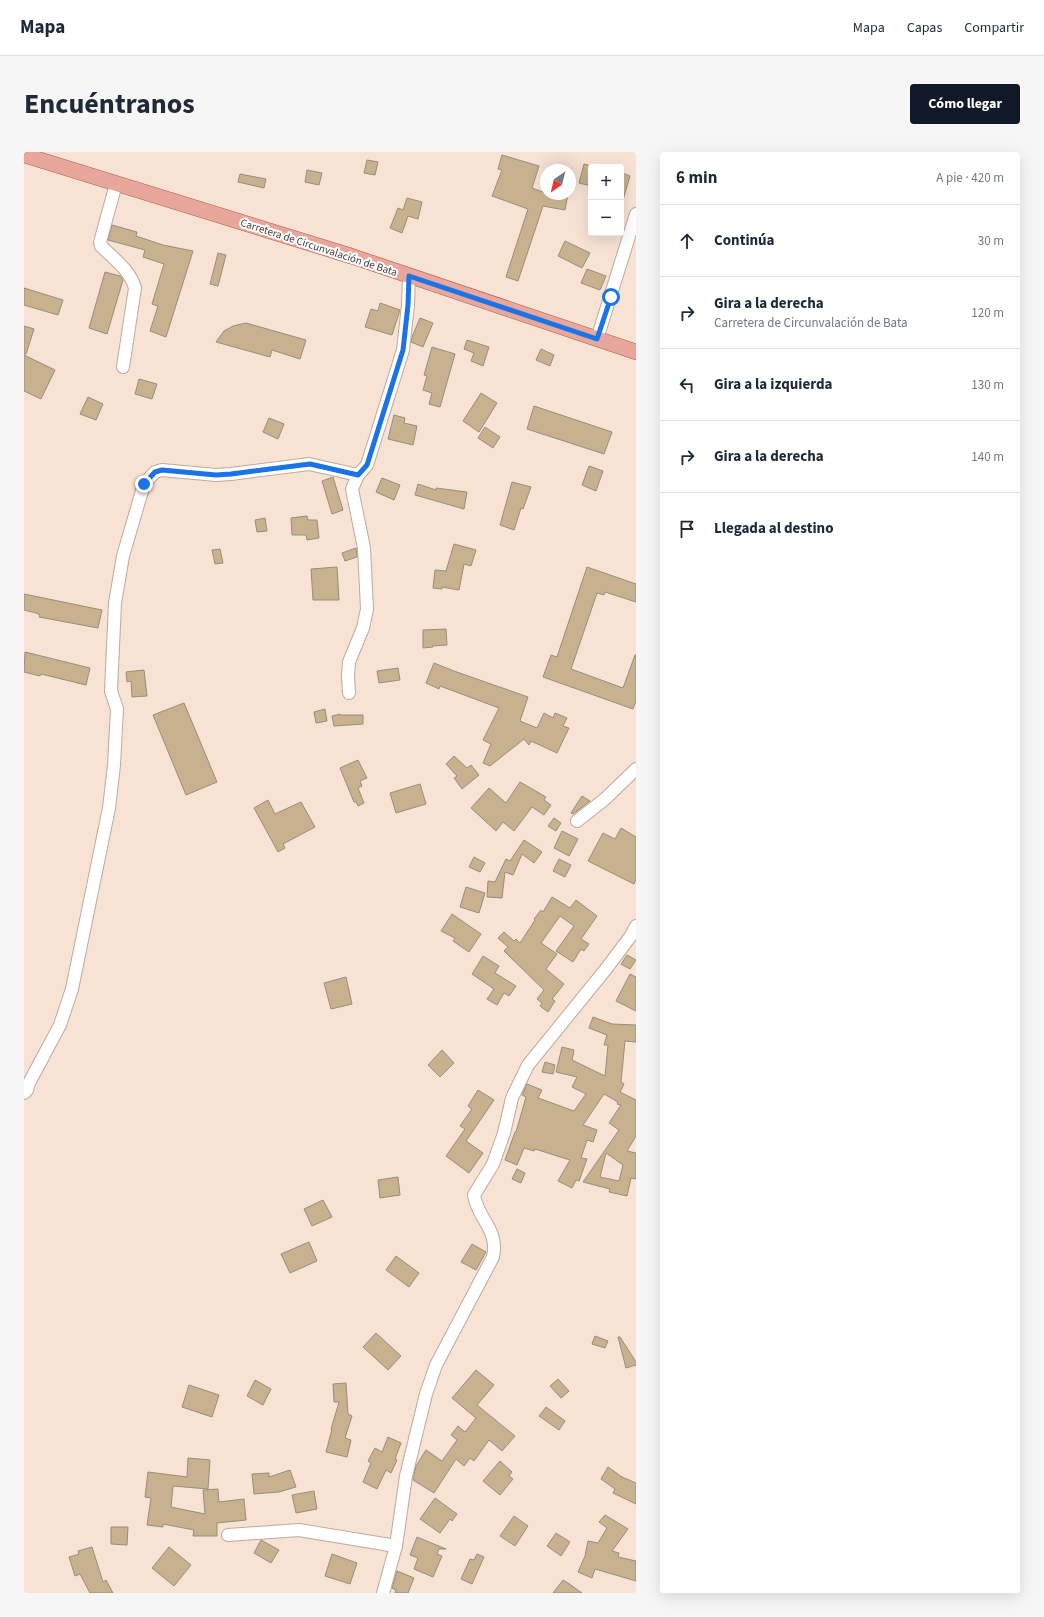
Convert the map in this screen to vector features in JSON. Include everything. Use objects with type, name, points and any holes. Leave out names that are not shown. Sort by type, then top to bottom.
[{"type":"main road","name":"Carretera de Circunvalación de Bata","points":[[24,155],[321,247],[636,352]]},
{"type":"street","points":[[116,184],[100,242],[101,246],[127,272],[132,279],[135,288],[123,367]]},
{"type":"street","points":[[597,339],[636,214]]},
{"type":"street","points":[[350,693],[348,676],[349,662],[363,628],[367,609],[364,548],[352,489],[358,475],[367,465],[403,350],[408,305],[409,276]]},
{"type":"street","points":[[24,1093],[27,1090],[34,1072],[60,1025],[72,989],[106,826],[116,747],[118,709],[111,691],[115,603],[123,556],[144,484],[155,472],[162,470],[216,475],[304,464],[321,466],[358,475]]},
{"type":"street","points":[[577,821],[605,799],[636,769]]},
{"type":"street","points":[[383,1593],[396,1546],[406,1476],[426,1394],[436,1364],[493,1257],[496,1246],[493,1235],[475,1203],[474,1195],[493,1164],[504,1133],[512,1098],[528,1065],[606,969],[630,937],[636,926]]},
{"type":"street","points":[[228,1536],[299,1530],[396,1546]]},
{"type":"building","points":[[502,155],[539,166],[532,188],[540,191],[540,200],[567,200],[565,210],[543,206],[518,281],[506,277],[528,209],[492,196],[502,170],[498,169]]},
{"type":"building","points":[[367,160],[378,162],[375,175],[364,173]]},
{"type":"building","points":[[584,164],[588,165],[588,185],[579,183]]},
{"type":"building","points":[[307,170],[322,173],[319,185],[305,182]]},
{"type":"building","points":[[240,174],[266,179],[264,188],[238,182]]},
{"type":"building","points":[[624,174],[630,176],[624,197]]},
{"type":"building","points":[[407,198],[422,202],[418,219],[408,216],[402,233],[390,228],[398,208],[403,210]]},
{"type":"building","points":[[112,225],[137,232],[136,236],[163,245],[193,251],[166,337],[150,331],[158,306],[152,304],[164,264],[143,257],[145,250],[108,240]]},
{"type":"building","points":[[565,241],[590,253],[582,268],[558,256]]},
{"type":"building","points":[[218,253],[226,255],[218,286],[210,284]]},
{"type":"building","points":[[587,269],[606,276],[600,290],[581,283]]},
{"type":"building","points":[[105,272],[120,276],[123,280],[107,334],[89,328]]},
{"type":"building","points":[[24,288],[63,300],[58,315],[24,305]]},
{"type":"building","points":[[380,303],[400,310],[392,335],[365,327],[371,309],[378,311]]},
{"type":"building","points":[[420,318],[433,323],[423,347],[411,342]]},
{"type":"building","points":[[246,323],[306,340],[300,359],[272,350],[270,357],[216,342],[224,331],[233,326]]},
{"type":"building","points":[[24,326],[34,329],[26,354],[24,354]]},
{"type":"building","points":[[467,340],[489,347],[483,366],[471,361],[474,353],[464,349]]},
{"type":"building","points":[[432,347],[455,354],[440,407],[429,404],[432,393],[423,390],[427,376],[424,375]]},
{"type":"building","points":[[541,349],[554,355],[550,366],[536,360]]},
{"type":"building","points":[[24,355],[55,370],[41,399],[24,391]]},
{"type":"building","points":[[139,379],[157,384],[152,399],[135,394]]},
{"type":"building","points":[[481,393],[497,403],[479,432],[463,421]]},
{"type":"building","points":[[88,397],[103,404],[96,420],[80,414]]},
{"type":"building","points":[[534,406],[612,432],[604,454],[527,429]]},
{"type":"building","points":[[394,415],[405,418],[404,423],[417,426],[413,445],[388,439]]},
{"type":"building","points":[[269,418],[284,424],[278,439],[263,432]]},
{"type":"building","points":[[485,427],[500,437],[493,448],[478,438]]},
{"type":"building","points":[[589,466],[603,471],[596,491],[582,485]]},
{"type":"building","points":[[333,477],[343,510],[332,514],[322,481]]},
{"type":"building","points":[[382,478],[400,485],[394,500],[376,492]]},
{"type":"building","points":[[512,482],[531,487],[523,509],[521,508],[514,530],[500,525]]},
{"type":"building","points":[[418,484],[436,490],[436,488],[467,492],[464,509],[415,495]]},
{"type":"building","points":[[307,516],[308,520],[317,520],[319,538],[307,540],[306,535],[292,535],[291,518]]},
{"type":"building","points":[[265,518],[267,531],[257,532],[255,520]]},
{"type":"building","points":[[454,544],[476,550],[471,566],[464,564],[459,590],[442,587],[442,589],[433,588],[435,570],[446,571]]},
{"type":"building","points":[[356,548],[357,557],[345,561],[342,553]]},
{"type":"building","points":[[220,549],[223,563],[215,564],[212,550]]},
{"type":"building","points":[[337,567],[339,600],[313,600],[311,569]]},
{"type":"building","points":[[587,567],[636,584],[636,602],[605,592],[604,595],[597,593],[571,669],[623,688],[636,655],[636,701],[633,709],[543,677],[551,655],[557,657]]},
{"type":"building","points":[[24,594],[102,610],[98,628],[39,617],[40,615],[36,613],[24,610]]},
{"type":"building","points":[[446,629],[447,645],[423,648],[423,630]]},
{"type":"building","points":[[25,652],[90,668],[86,685],[41,674],[40,676],[24,672]]},
{"type":"building","points":[[434,663],[528,697],[520,721],[537,728],[544,713],[553,718],[555,713],[567,718],[563,726],[569,728],[557,753],[531,741],[529,745],[524,739],[490,766],[483,763],[491,744],[483,740],[499,708],[440,686],[439,689],[426,683]]},
{"type":"building","points":[[398,668],[400,680],[379,683],[377,671]]},
{"type":"building","points":[[144,670],[147,696],[132,697],[131,681],[127,682],[126,672]]},
{"type":"building","points":[[184,703],[217,782],[186,795],[153,715]]},
{"type":"building","points":[[325,709],[327,721],[316,723],[314,712]]},
{"type":"building","points":[[340,714],[363,715],[363,724],[334,726],[332,716]]},
{"type":"building","points":[[454,756],[467,768],[471,765],[479,775],[462,789],[454,778],[457,776],[446,764]]},
{"type":"building","points":[[358,760],[367,778],[360,781],[362,786],[358,788],[364,803],[358,806],[356,802],[354,802],[340,768]]},
{"type":"building","points":[[520,782],[546,797],[544,800],[551,805],[544,815],[532,807],[514,831],[503,822],[496,831],[471,808],[489,788],[506,803]]},
{"type":"building","points":[[420,784],[426,804],[396,813],[390,793]]},
{"type":"building","points":[[582,796],[590,801],[573,814],[571,813]]},
{"type":"building","points":[[268,800],[275,814],[301,802],[315,827],[283,844],[285,848],[278,852],[254,808]]},
{"type":"building","points":[[554,818],[561,823],[556,831],[548,826]]},
{"type":"building","points":[[621,828],[636,837],[636,879],[634,884],[588,861],[603,833],[615,839]]},
{"type":"building","points":[[562,831],[578,839],[569,856],[554,848]]},
{"type":"building","points":[[524,840],[542,852],[534,863],[522,854],[513,875],[505,872],[502,898],[487,897],[488,881],[495,882],[506,859],[510,861]]},
{"type":"building","points":[[474,857],[485,863],[480,872],[469,867]]},
{"type":"building","points":[[559,859],[571,865],[565,877],[553,871]]},
{"type":"building","points":[[466,887],[485,893],[479,913],[460,907]]},
{"type":"building","points":[[552,897],[570,908],[576,900],[597,916],[581,939],[589,944],[584,951],[581,949],[573,962],[556,951],[574,926],[560,916],[541,943],[557,954],[546,969],[564,984],[552,999],[555,1001],[548,1012],[540,1006],[542,1003],[537,999],[544,990],[504,951],[508,947],[498,938],[504,932],[514,941],[516,939],[520,943],[535,920],[534,919],[541,910],[543,912]]},
{"type":"building","points":[[452,914],[481,934],[469,952],[453,941],[455,938],[441,931]]},
{"type":"building","points":[[627,955],[636,960],[630,969],[621,964]]},
{"type":"building","points":[[483,956],[499,966],[495,973],[516,986],[509,996],[504,993],[497,1005],[487,999],[494,989],[472,974]]},
{"type":"building","points":[[630,974],[636,977],[636,1011],[616,1001]]},
{"type":"building","points":[[346,977],[352,1004],[331,1009],[324,983]]},
{"type":"building","points":[[593,1017],[612,1024],[636,1025],[636,1042],[625,1041],[621,1082],[624,1084],[620,1092],[636,1100],[636,1136],[627,1151],[636,1153],[636,1179],[631,1178],[627,1196],[609,1192],[610,1189],[583,1182],[619,1130],[609,1123],[621,1105],[617,1104],[618,1102],[604,1094],[583,1125],[597,1130],[593,1142],[587,1140],[581,1158],[587,1159],[579,1181],[576,1180],[572,1188],[558,1181],[570,1160],[535,1149],[534,1151],[524,1148],[517,1165],[505,1160],[516,1132],[526,1097],[522,1095],[527,1084],[542,1090],[538,1098],[574,1111],[586,1094],[572,1087],[577,1077],[556,1072],[562,1047],[574,1050],[572,1060],[605,1076],[608,1045],[604,1045],[607,1035],[589,1028]],"holes":[[[606,1153],[623,1165],[619,1181],[600,1177]]]},
{"type":"building","points":[[442,1050],[454,1063],[440,1077],[428,1065]]},
{"type":"building","points":[[545,1062],[555,1065],[553,1074],[542,1072]]},
{"type":"building","points":[[478,1090],[494,1100],[466,1141],[483,1153],[469,1173],[446,1156],[465,1129],[460,1126],[472,1109],[468,1106]]},
{"type":"building","points":[[517,1169],[525,1173],[521,1183],[512,1179]]},
{"type":"building","points":[[398,1177],[400,1195],[380,1198],[378,1180]]},
{"type":"building","points":[[323,1200],[332,1217],[312,1226],[304,1209]]},
{"type":"building","points":[[309,1242],[317,1261],[290,1273],[281,1254]]},
{"type":"building","points":[[472,1244],[486,1252],[476,1270],[461,1262]]},
{"type":"building","points":[[396,1256],[419,1273],[409,1287],[386,1270]]},
{"type":"building","points":[[376,1333],[401,1356],[388,1370],[363,1347]]},
{"type":"building","points":[[595,1336],[608,1341],[605,1348],[592,1344]]},
{"type":"building","points":[[618,1337],[620,1337],[636,1362],[636,1365],[626,1368]]},
{"type":"building","points":[[476,1370],[494,1385],[477,1405],[515,1436],[502,1451],[489,1440],[474,1461],[470,1458],[464,1466],[456,1459],[434,1493],[413,1480],[416,1466],[426,1450],[442,1461],[457,1440],[451,1435],[458,1426],[465,1432],[476,1418],[452,1398]]},
{"type":"building","points":[[558,1379],[569,1391],[561,1398],[550,1386]]},
{"type":"building","points":[[255,1380],[271,1389],[263,1405],[247,1396]]},
{"type":"building","points":[[346,1383],[348,1414],[352,1416],[345,1438],[351,1440],[347,1457],[326,1452],[339,1402],[334,1402],[333,1384]]},
{"type":"building","points":[[189,1385],[219,1395],[212,1417],[182,1407]]},
{"type":"building","points":[[546,1407],[565,1421],[559,1430],[539,1416]]},
{"type":"building","points":[[388,1437],[401,1443],[395,1459],[397,1460],[391,1473],[386,1470],[377,1489],[363,1482],[371,1463],[368,1461],[375,1448],[382,1452]]},
{"type":"building","points":[[188,1458],[210,1460],[208,1489],[173,1486],[171,1507],[205,1514],[203,1490],[218,1489],[219,1502],[244,1499],[246,1520],[217,1523],[217,1536],[193,1536],[194,1530],[163,1524],[163,1527],[147,1525],[151,1498],[145,1497],[148,1472],[187,1477]]},
{"type":"building","points":[[500,1461],[512,1472],[509,1476],[513,1479],[500,1495],[483,1481]]},
{"type":"building","points":[[608,1467],[622,1477],[636,1483],[636,1504],[613,1493],[615,1489],[601,1479]]},
{"type":"building","points":[[290,1470],[296,1487],[279,1492],[254,1494],[252,1474],[269,1473],[269,1477]]},
{"type":"building","points":[[314,1491],[317,1509],[296,1513],[292,1495]]},
{"type":"building","points":[[435,1498],[457,1514],[452,1521],[450,1519],[440,1533],[420,1519]]},
{"type":"building","points":[[605,1515],[628,1529],[612,1551],[619,1553],[618,1557],[636,1561],[636,1581],[595,1569],[592,1578],[578,1572],[585,1556],[588,1541],[598,1543],[607,1528],[599,1522]]},
{"type":"building","points":[[514,1516],[528,1526],[515,1546],[500,1536]]},
{"type":"building","points":[[111,1527],[128,1527],[127,1545],[111,1544]]},
{"type":"building","points":[[556,1533],[570,1542],[561,1556],[547,1546]]},
{"type":"building","points":[[417,1537],[446,1549],[439,1549],[437,1554],[442,1556],[433,1577],[414,1569],[418,1558],[410,1555]]},
{"type":"building","points":[[261,1540],[279,1550],[271,1563],[254,1553]]},
{"type":"building","points":[[92,1547],[103,1582],[106,1580],[113,1593],[90,1593],[80,1574],[75,1576],[69,1557],[79,1554],[78,1551]]},
{"type":"building","points":[[169,1547],[191,1565],[174,1586],[152,1568]]},
{"type":"building","points":[[332,1554],[357,1563],[350,1584],[325,1576]]},
{"type":"building","points":[[477,1554],[484,1557],[472,1584],[461,1579],[470,1559],[474,1560]]},
{"type":"building","points":[[397,1571],[414,1578],[408,1593],[395,1593],[396,1590],[392,1588]]},
{"type":"building","points":[[563,1580],[568,1583],[582,1593],[553,1593]]},
{"type":"route","points":[[144,484],[155,472],[162,470],[216,475],[298,464],[321,466],[358,475],[367,465],[403,350],[407,326],[409,276],[597,339],[611,297]]}]
